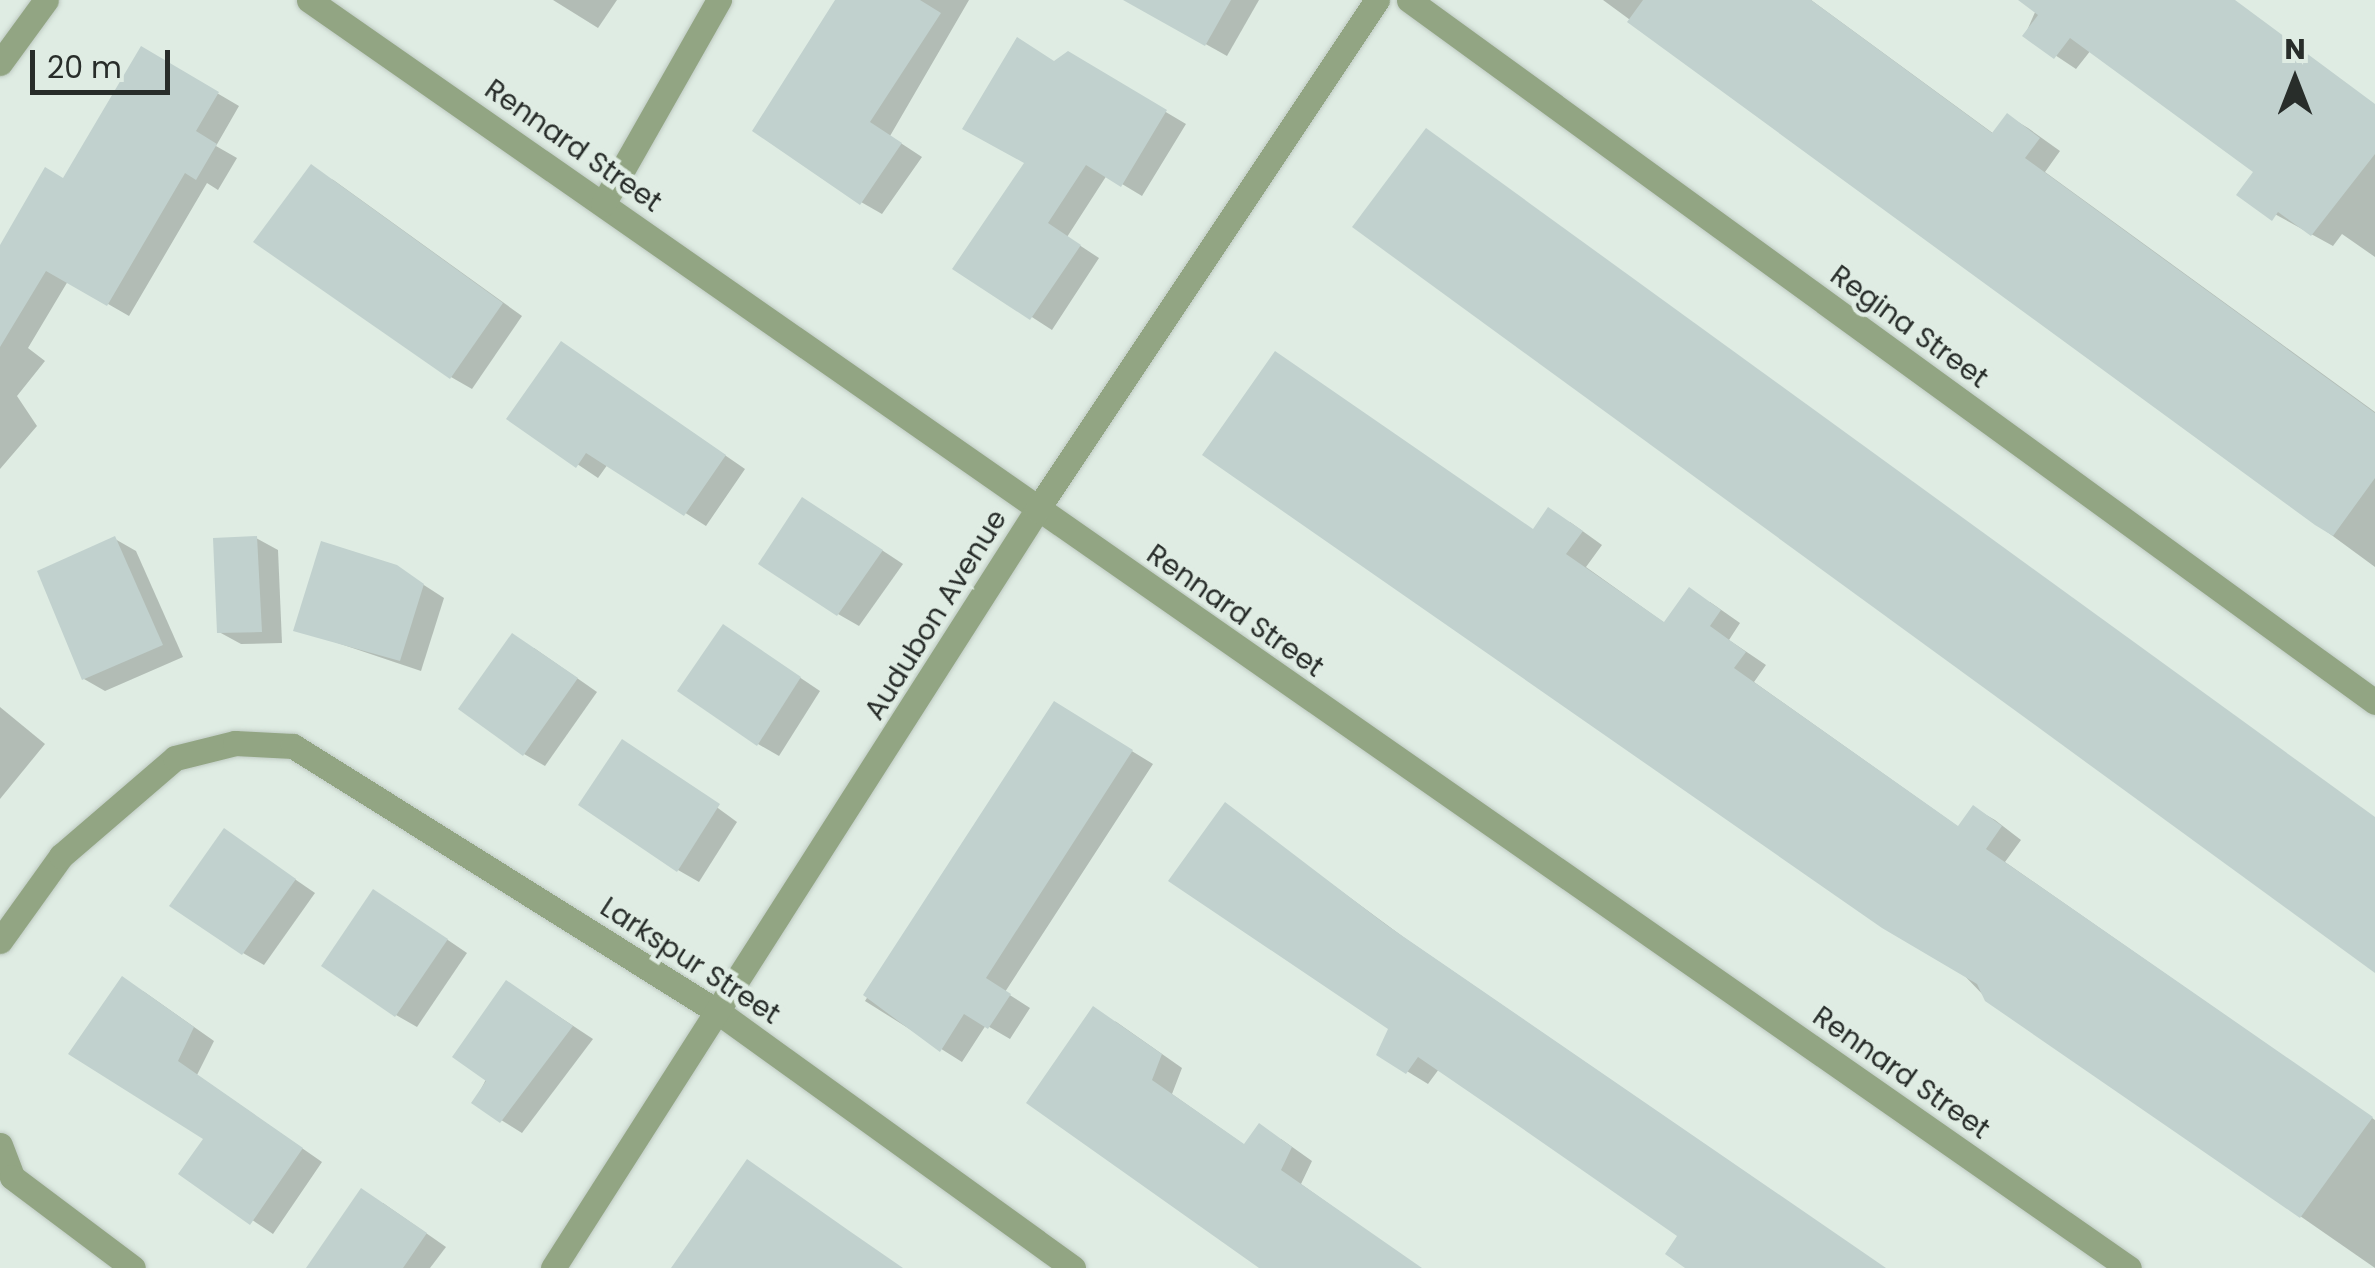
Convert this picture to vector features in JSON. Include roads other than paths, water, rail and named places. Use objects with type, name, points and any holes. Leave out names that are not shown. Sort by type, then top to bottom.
[{"type":"street","points":[[0,64],[46,0]]},
{"type":"street","name":"Rennard Street","points":[[309,0],[2130,1268]]},
{"type":"street","points":[[602,204],[719,0]]},
{"type":"street","name":"Audubon Avenue","points":[[553,1268],[721,1014],[1037,510],[1377,0]]},
{"type":"street","name":"Regina Street","points":[[1409,0],[2375,702]]},
{"type":"street","name":"Larkspur Street","points":[[0,941],[61,856],[175,758],[254,743],[293,746],[721,1014],[1073,1268]]},
{"type":"street","points":[[0,1145],[12,1177],[133,1268]]}]
